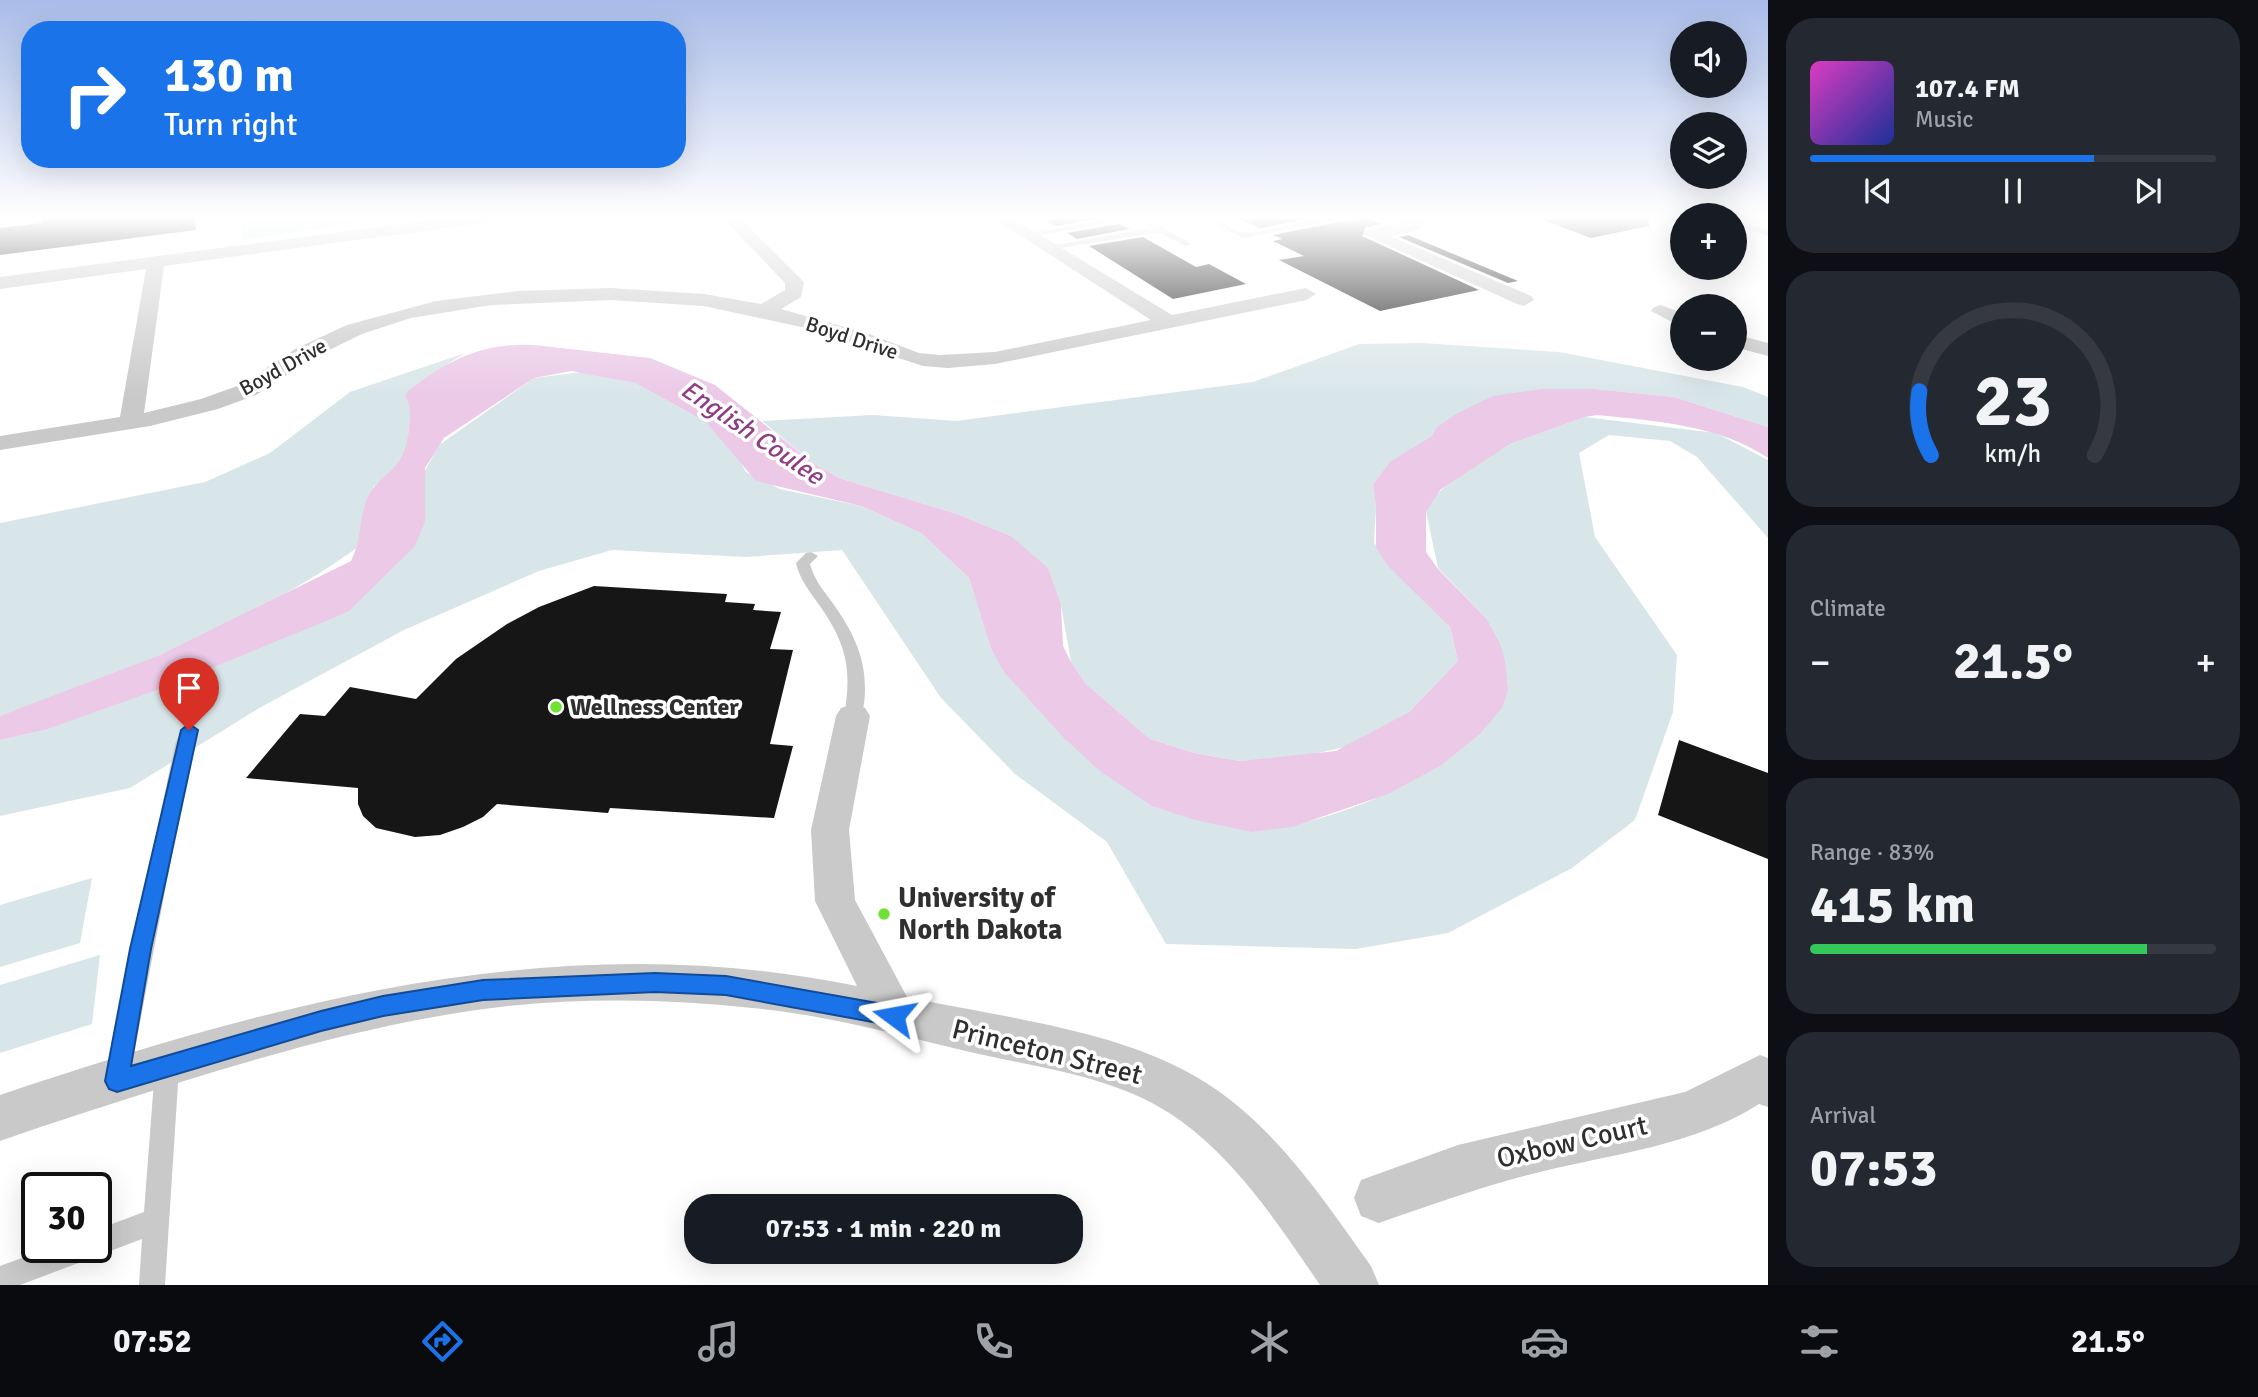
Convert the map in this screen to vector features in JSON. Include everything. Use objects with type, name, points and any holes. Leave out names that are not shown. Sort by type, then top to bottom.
[{"type":"street","points":[[0,283],[52,276]]},
{"type":"street","points":[[131,420],[154,276]]},
{"type":"street","points":[[763,311],[794,293],[794,282],[788,276]]},
{"type":"street","points":[[1095,276],[1169,322]]},
{"type":"street","points":[[1469,276],[1524,300]]},
{"type":"street","name":"Boyd Drive","points":[[0,443],[193,408],[239,393],[272,378],[304,354],[341,336],[403,314],[517,297],[651,296],[763,311],[858,337],[902,355],[940,361],[995,358],[1306,294]]},
{"type":"street","points":[[1661,310],[1670,315]]},
{"type":"street","points":[[1747,344],[1768,350]]},
{"type":"street","points":[[853,716],[830,830],[835,901],[894,1016]]},
{"type":"street","name":"Princeton Street","points":[[0,1118],[167,1066],[383,1006],[483,990],[655,983],[726,986],[894,1016],[1095,1060],[1160,1082],[1198,1105],[1252,1150],[1292,1199],[1352,1285]]},
{"type":"street","name":"Oxbow Court","points":[[1379,1198],[1458,1170],[1534,1149],[1685,1115],[1725,1099],[1765,1077]]},
{"type":"lane","points":[[811,556],[803,562],[806,576],[850,643],[857,664],[859,685],[853,716]]},
{"type":"lane","points":[[117,1081],[141,949],[189,730]]},
{"type":"lane","points":[[152,1285],[167,1066]]},
{"type":"lane","points":[[112,1237],[156,1221]]},
{"type":"lane","points":[[0,1279],[43,1263]]},
{"type":"shaded area","points":[[1422,343],[1559,352],[1743,387],[1768,397],[1768,427],[1674,397],[1595,389],[1432,436],[1373,485],[1376,508],[1374,543],[1450,627],[1458,661],[1409,712],[1349,746],[1301,757],[1240,761],[1194,753],[1150,739],[1086,684],[1071,662],[1061,605],[1011,536],[957,514],[839,478],[813,463],[762,421],[873,415],[956,421],[1253,382],[1359,344]]},
{"type":"shaded area","points":[[465,353],[418,383],[411,405],[407,449],[396,468],[374,486],[364,507],[358,547],[276,599],[185,644],[92,683],[0,716],[0,523],[205,482],[270,453],[350,392]]},
{"type":"shaded area","points":[[582,372],[635,383],[706,422],[736,454],[746,472],[780,489],[861,506],[921,533],[969,578],[990,646],[1252,832],[1314,820],[1373,800],[1427,771],[1479,735],[1486,618],[1438,568],[1426,512],[1432,498],[1451,482],[1510,444],[1585,417],[1716,433],[1768,460],[1768,538],[1697,457],[1670,441],[1609,435],[1579,453],[1595,537],[1677,655],[1673,712],[1635,820],[1572,868],[1448,933],[1356,949],[1166,944],[1107,842],[1015,774],[941,698],[842,550],[746,557],[612,550],[539,571],[404,630],[261,707],[130,788],[0,816],[0,740],[45,730],[348,612],[439,445],[534,378]]},
{"type":"shaded area","points":[[92,878],[80,943],[0,967],[0,905]]},
{"type":"shaded area","points":[[100,955],[92,1024],[0,1053],[0,985]]},
{"type":"water","name":"English Coulee","points":[[534,345],[650,358],[715,385],[813,463],[839,478],[957,514],[1011,536],[1048,568],[1061,605],[1063,646],[1086,684],[1150,739],[1194,753],[1240,761],[1336,751],[1409,712],[1458,661],[1450,627],[1389,567],[1376,548],[1373,485],[1390,462],[1432,436],[1437,427],[1456,414],[1493,396],[1542,389],[1595,389],[1674,397],[1768,427],[1768,458],[1729,438],[1708,431],[1597,415],[1510,444],[1440,490],[1426,512],[1426,552],[1438,569],[1486,618],[1500,644],[1505,660],[1508,691],[1502,708],[1479,735],[1440,766],[1388,794],[1292,827],[1252,832],[1191,819],[1152,806],[1100,771],[1064,738],[1004,672],[990,646],[969,578],[921,533],[861,506],[756,481],[706,422],[635,383],[571,371],[534,378],[444,438],[425,468],[425,521],[415,546],[348,612],[165,687],[45,730],[0,740],[0,716],[160,655],[351,561],[370,492],[397,464],[402,455],[409,427],[410,411],[405,396],[408,391],[437,370],[467,355],[499,347]]},
{"type":"building","points":[[1136,276],[1231,276],[1246,284],[1173,299]]},
{"type":"building","points":[[1311,276],[1449,276],[1479,290],[1380,311]]},
{"type":"building","points":[[1491,276],[1506,276],[1518,281],[1508,283]]},
{"type":"building","name":"Wellness Center","points":[[594,586],[727,594],[725,602],[755,604],[753,610],[781,612],[770,649],[793,650],[770,744],[793,746],[774,818],[610,808],[608,813],[497,804],[483,817],[463,827],[440,835],[415,837],[376,828],[363,816],[358,804],[358,788],[246,778],[300,714],[325,716],[350,687],[416,699],[456,659],[507,624],[539,607]]},
{"type":"building","points":[[1679,740],[1768,773],[1768,859],[1658,815]]},
{"type":"place","name":"Wellness Center","points":[[556,707]]},
{"type":"place","name":"University of North Dakota","points":[[884,914]]},
{"type":"route","points":[[189,730],[141,949],[117,1081],[321,1021],[383,1006],[483,990],[655,983],[726,986],[787,994],[894,1016]]}]
